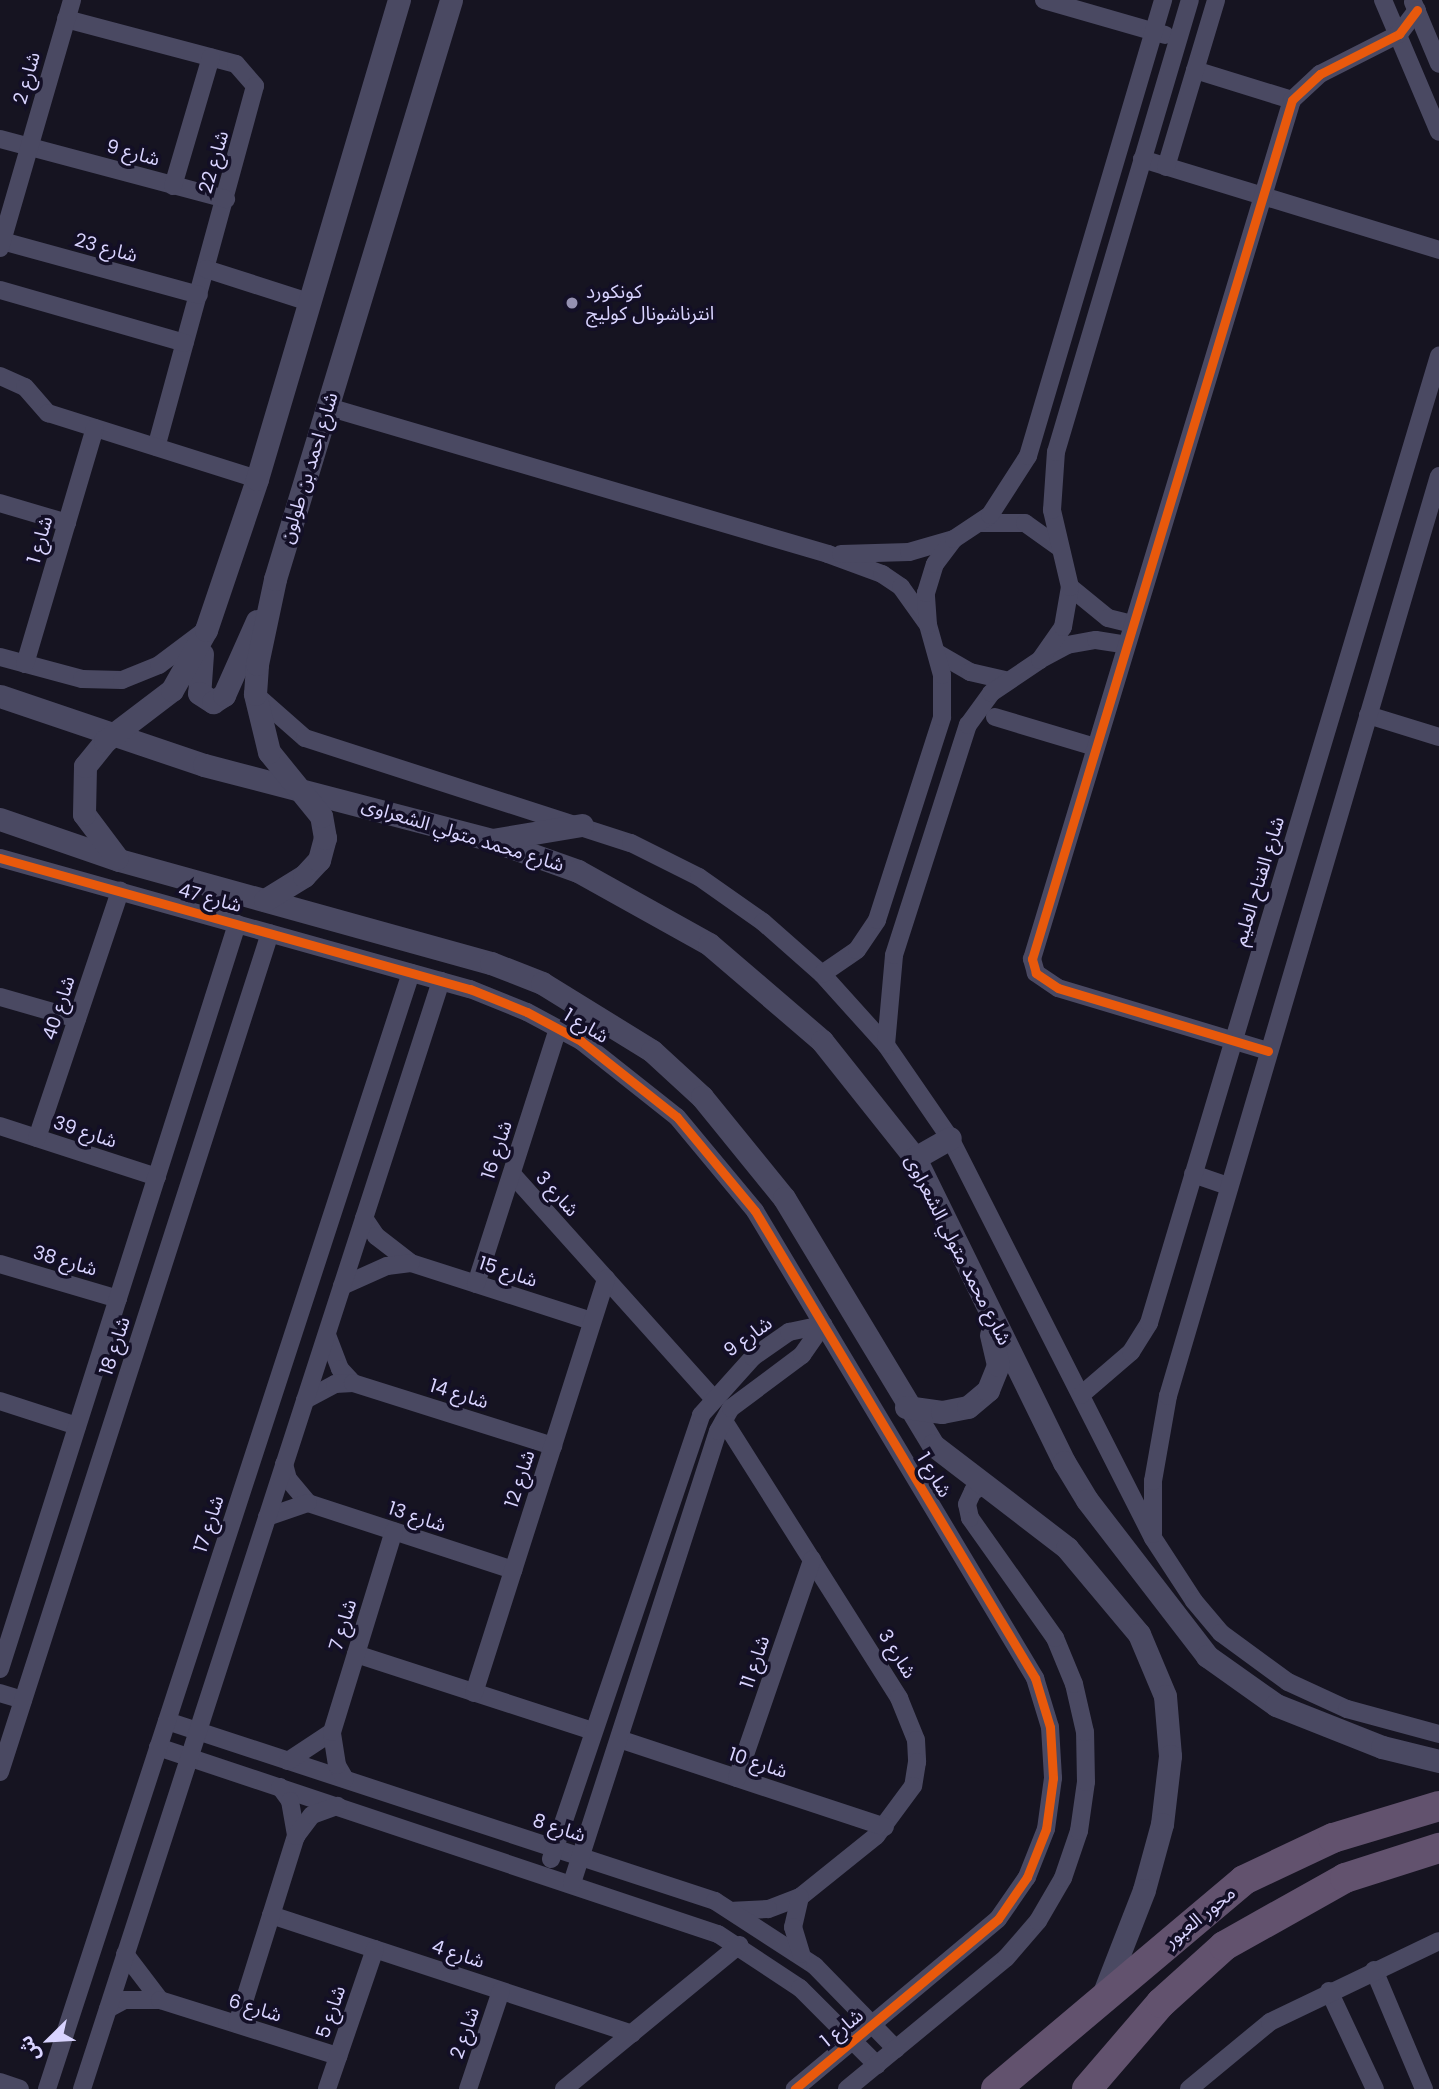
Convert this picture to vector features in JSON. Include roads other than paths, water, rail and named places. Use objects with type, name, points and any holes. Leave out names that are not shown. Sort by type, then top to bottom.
[{"type":"highway","name":"محور العبور","points":[[996,2089],[1244,1880],[1334,1838],[1439,1806]]},
{"type":"highway","name":"محور العبور","points":[[1087,2089],[1161,2003],[1224,1946],[1345,1878],[1439,1848]]},
{"type":"street","name":"شارع 2","points":[[1,245],[72,0]]},
{"type":"street","points":[[275,579],[224,695],[213,702],[202,698],[198,687],[206,630],[257,479],[399,0]]},
{"type":"street","name":"شارع احمد بن طولون","points":[[265,900],[304,876],[319,860],[325,838],[321,816],[293,785],[269,752],[255,694],[275,579],[452,0]]},
{"type":"street","points":[[1044,0],[1202,46]]},
{"type":"street","points":[[1166,167],[1216,0]]},
{"type":"street","points":[[1383,0],[1439,132]]},
{"type":"street","points":[[828,554],[886,555],[954,539],[981,523],[1009,490],[1028,456],[1154,32],[1157,1],[1188,6],[1056,452],[1051,500],[1070,587],[1063,627],[1040,660]]},
{"type":"street","points":[[1268,1051],[1058,988],[1036,973],[1035,946],[1261,196],[1293,100],[1320,75],[1399,34],[1415,5]]},
{"type":"street","points":[[1415,5],[1439,64]]},
{"type":"street","name":"شارع 22","points":[[66,19],[245,68],[255,86],[156,447]]},
{"type":"street","points":[[173,186],[211,57]]},
{"type":"street","points":[[1195,70],[1293,100]]},
{"type":"street","name":"شارع 9","points":[[0,139],[226,199]]},
{"type":"street","points":[[1142,159],[1439,250]]},
{"type":"street","name":"شارع 23","points":[[1,245],[199,295]]},
{"type":"street","points":[[206,270],[309,302]]},
{"type":"street","points":[[0,290],[185,343]]},
{"type":"street","name":"شارع الفتاح العليم","points":[[1081,1395],[1124,1360],[1149,1323],[1439,356]]},
{"type":"street","points":[[0,376],[25,387],[48,413],[257,479]]},
{"type":"street","points":[[328,407],[828,554],[901,587],[928,625],[939,654],[940,727],[877,920],[857,950],[822,974]]},
{"type":"street","name":"شارع 1","points":[[25,664],[95,428]]},
{"type":"street","points":[[1153,1538],[1158,1438],[1228,1186],[1439,476]]},
{"type":"street","points":[[0,503],[67,523]]},
{"type":"street","points":[[981,523],[1025,523],[1060,548]]},
{"type":"street","points":[[928,625],[926,593],[936,564],[954,539]]},
{"type":"street","points":[[1070,587],[1108,618],[1132,624]]},
{"type":"street","points":[[0,657],[82,679],[122,680],[159,665],[206,630]]},
{"type":"street","points":[[119,860],[85,814],[80,790],[93,752],[172,690],[206,630]]},
{"type":"street","points":[[886,1045],[894,956],[961,744],[978,708],[1006,680],[1077,643],[1126,645]]},
{"type":"street","points":[[939,654],[970,672],[1006,680]]},
{"type":"street","points":[[255,694],[304,738],[582,825],[699,877],[763,922],[822,974],[886,1045],[950,1138],[1153,1538],[1194,1601],[1252,1660],[1347,1709],[1439,1734]]},
{"type":"street","name":"شارع محمد متولي الشعراوى","points":[[0,696],[120,733],[204,765],[293,785],[491,840],[578,871],[709,944],[822,1041],[915,1158],[1087,1500],[1207,1656],[1276,1705],[1382,1747],[1439,1761]]},
{"type":"street","points":[[1368,715],[1439,737]]},
{"type":"street","points":[[995,717],[1095,747]]},
{"type":"street","points":[[0,819],[119,860],[491,962],[542,983],[652,1051],[745,1146],[784,1198],[906,1407],[933,1445],[1057,1539],[1104,1586],[1139,1634],[1165,1696],[1170,1756],[1162,1824],[1144,1890],[1101,2001]]},
{"type":"street","points":[[491,840],[582,825]]},
{"type":"street","name":"شارع 47","points":[[0,858],[411,972]]},
{"type":"street","name":"شارع 40","points":[[37,1138],[120,891]]},
{"type":"street","name":"شارع 18","points":[[0,1667],[237,924]]},
{"type":"street","name":"شارع 18","points":[[0,1772],[270,933]]},
{"type":"street","name":"شارع 1","points":[[411,972],[441,981],[558,1029],[631,1077],[719,1162],[823,1325],[1035,1678],[1050,1727],[1054,1778],[1046,1829],[1032,1865],[998,1919],[795,2089]]},
{"type":"street","name":"شارع 17","points":[[47,2089],[411,972]]},
{"type":"street","points":[[82,2089],[441,981]]},
{"type":"street","points":[[0,997],[77,1019]]},
{"type":"street","name":"شارع 16","points":[[476,1284],[558,1029]]},
{"type":"street","name":"شارع 39","points":[[0,1126],[157,1177]]},
{"type":"street","points":[[915,1158],[950,1138]]},
{"type":"street","name":"شارع 3","points":[[512,1174],[713,1398]]},
{"type":"street","points":[[1193,1174],[1228,1186]]},
{"type":"street","name":"شارع 15","points":[[364,1217],[376,1236],[411,1263],[592,1321]]},
{"type":"street","name":"شارع 15","points":[[342,1286],[375,1270],[411,1263]]},
{"type":"street","name":"شارع 38","points":[[0,1264],[118,1299]]},
{"type":"street","name":"شارع 12","points":[[474,1693],[606,1279]]},
{"type":"street","points":[[906,1407],[942,1412],[968,1407],[988,1390],[998,1365],[984,1299]]},
{"type":"street","points":[[572,1883],[724,1421],[749,1391],[802,1355],[823,1325]]},
{"type":"street","name":"شارع 9","points":[[545,1874],[689,1446],[713,1398],[733,1373],[789,1332],[823,1325]]},
{"type":"street","points":[[327,1334],[340,1369],[353,1383]]},
{"type":"street","points":[[305,1400],[335,1384],[353,1383]]},
{"type":"street","name":"شارع 14","points":[[353,1383],[552,1446]]},
{"type":"street","points":[[0,1401],[77,1426]]},
{"type":"street","name":"شارع 3","points":[[724,1421],[899,1698],[916,1740],[913,1786],[885,1826],[800,1897],[768,1909],[734,1911]]},
{"type":"street","points":[[267,1517],[308,1503],[288,1479],[284,1464]]},
{"type":"street","name":"شارع 1","points":[[847,2089],[1006,1958],[1038,1921],[1063,1878],[1079,1831],[1086,1782],[1085,1732],[1074,1684],[1055,1638],[971,1518],[967,1504],[973,1491],[986,1485],[992,1488]]},
{"type":"street","name":"شارع 13","points":[[308,1503],[513,1570]]},
{"type":"street","name":"شارع 7","points":[[332,1732],[394,1531]]},
{"type":"street","name":"شارع 11","points":[[737,1778],[812,1560]]},
{"type":"street","points":[[356,1654],[593,1731]]},
{"type":"street","points":[[0,1667],[31,1675]]},
{"type":"street","points":[[0,1693],[23,1700]]},
{"type":"street","name":"شارع 8","points":[[167,1721],[581,1857],[734,1911],[802,1955],[874,2024],[896,2049]]},
{"type":"street","points":[[288,1761],[332,1732],[345,1779]]},
{"type":"street","name":"شارع 10","points":[[619,1739],[885,1826]]},
{"type":"street","points":[[158,1747],[688,1921],[739,1945],[800,1988],[877,2064]]},
{"type":"street","points":[[280,1787],[292,1810],[296,1836]]},
{"type":"street","points":[[237,2024],[296,1836],[312,1815],[337,1806]]},
{"type":"street","points":[[800,1897],[793,1927],[802,1955]]},
{"type":"street","name":"شارع 4","points":[[271,1915],[632,2034]]},
{"type":"street","points":[[1189,2089],[1257,2030],[1329,1991],[1439,1941]]},
{"type":"street","points":[[564,2089],[739,1945]]},
{"type":"street","name":"شارع 5","points":[[327,2089],[374,1949]]},
{"type":"street","points":[[125,1954],[160,2000]]},
{"type":"street","points":[[1374,1970],[1424,2089]]},
{"type":"street","name":"شارع 2","points":[[468,2089],[502,1991]]},
{"type":"street","points":[[1329,1991],[1375,2089]]},
{"type":"street","name":"شارع 6","points":[[108,2009],[133,1999],[160,2000],[338,2056]]},
{"type":"street","points":[[0,2082],[20,2089]]},
{"type":"place","name":"كونكورد انترناشونال كوليج","points":[[572,303]]}]
